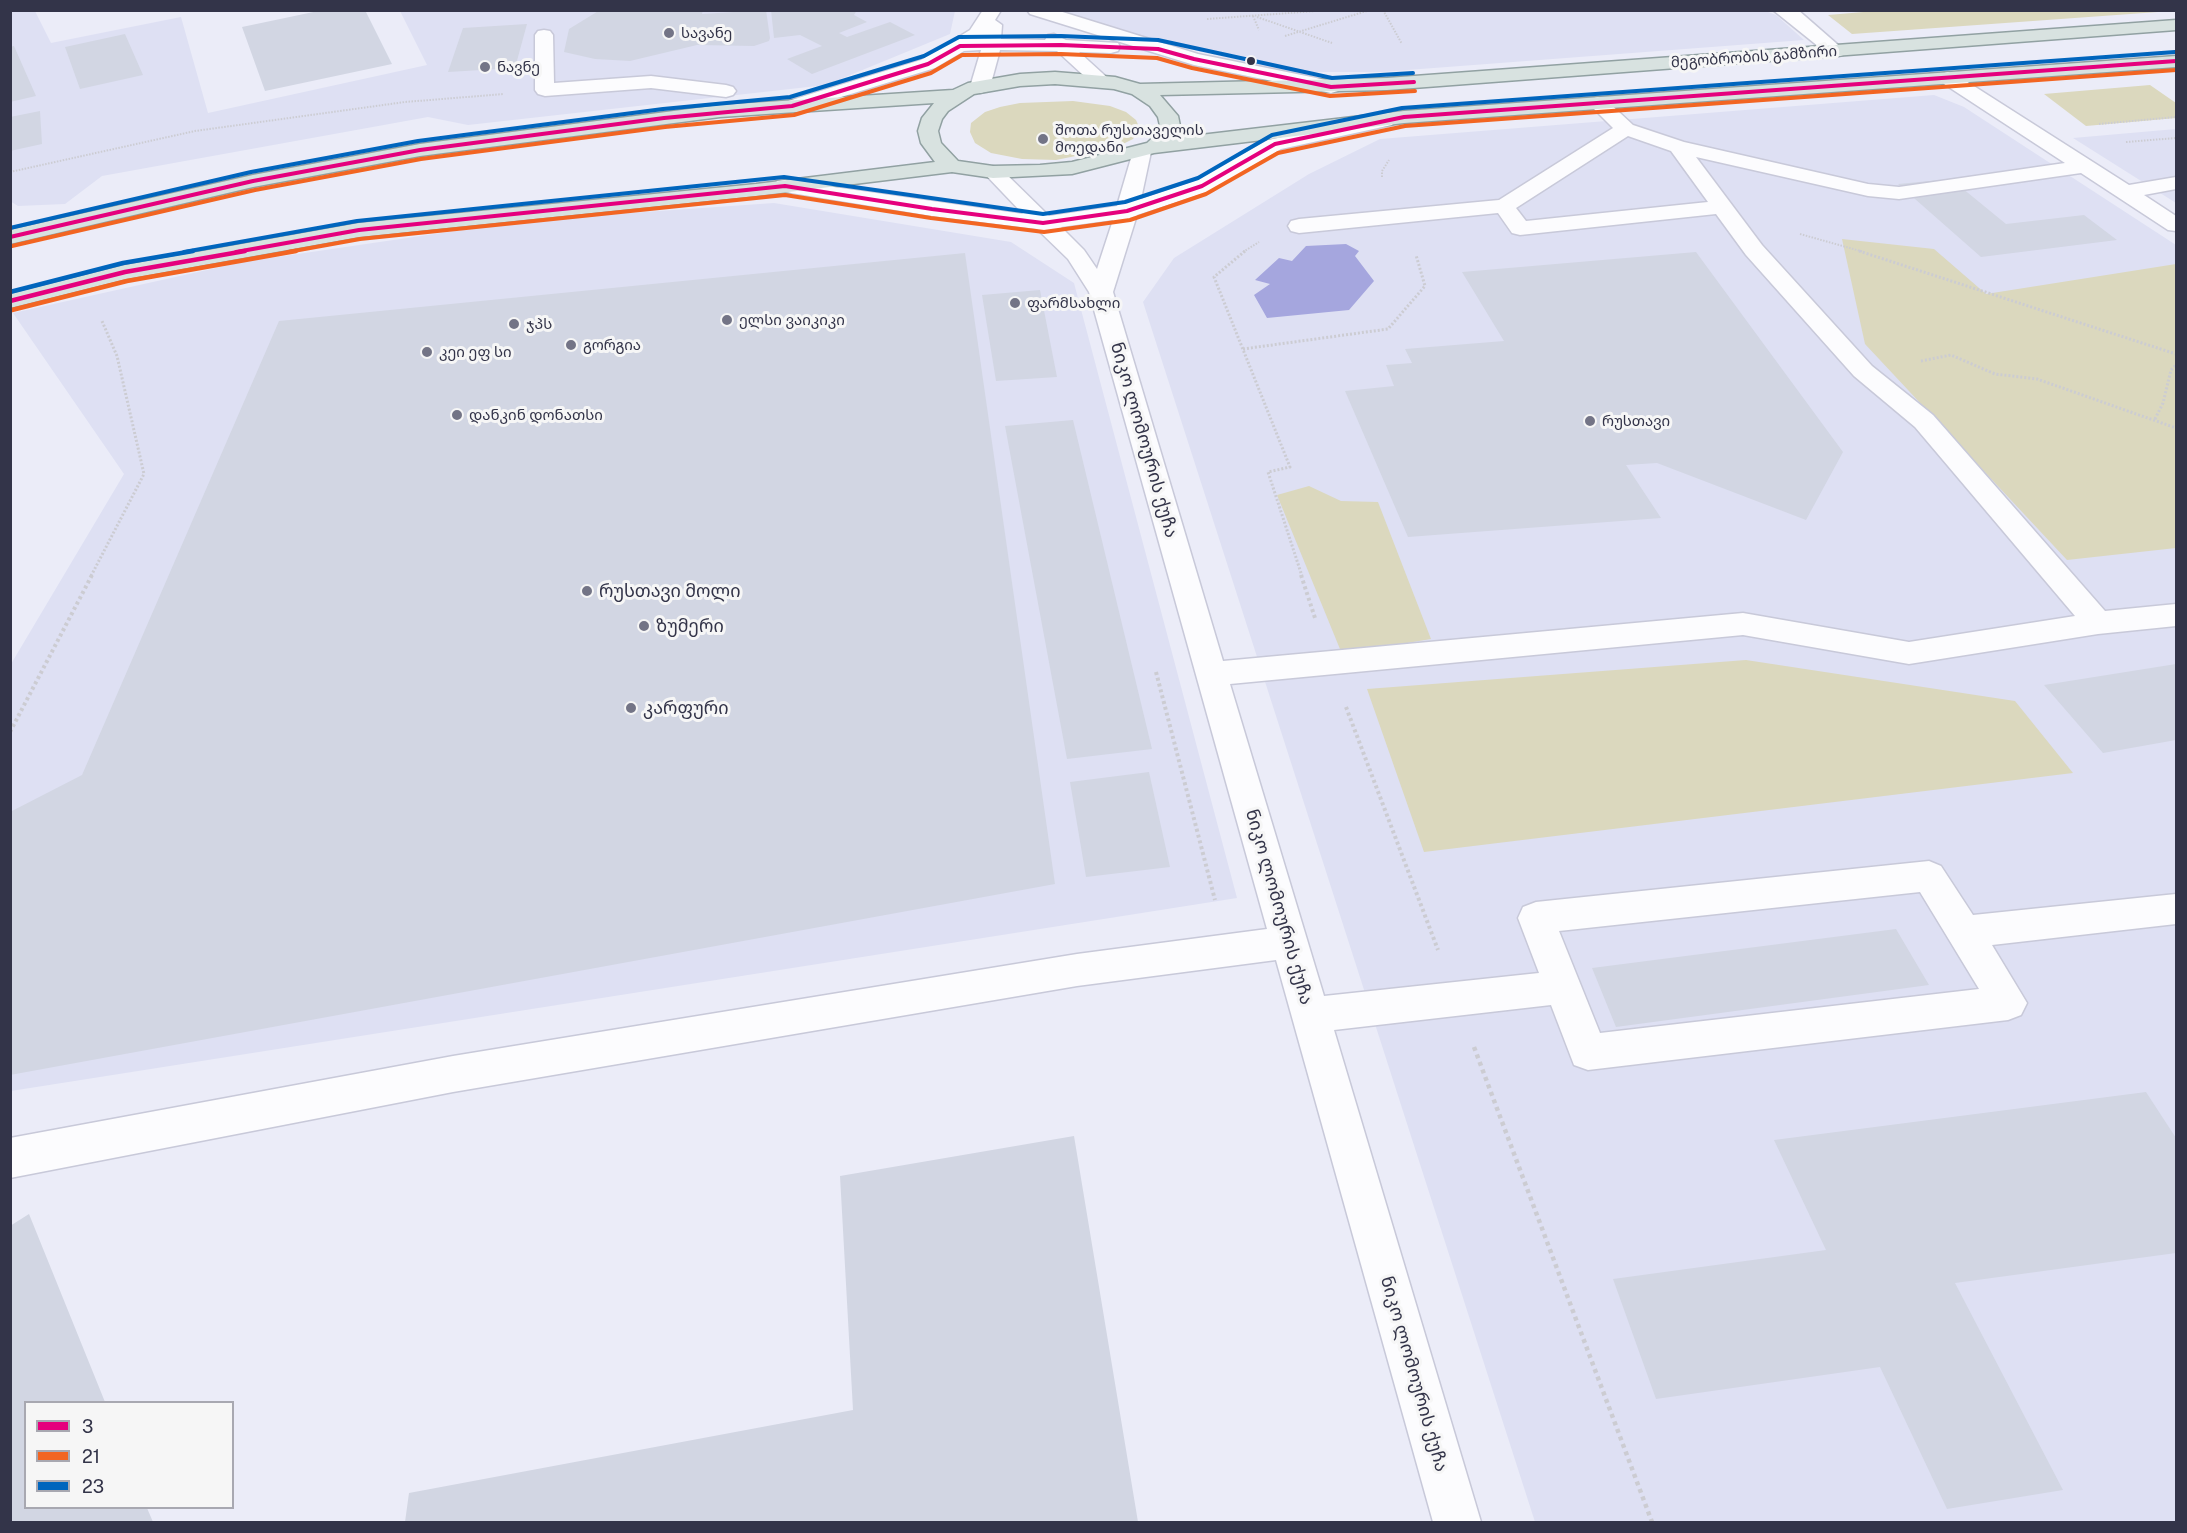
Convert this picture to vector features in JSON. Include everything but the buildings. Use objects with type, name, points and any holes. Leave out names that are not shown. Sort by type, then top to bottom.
[{"type":"main road","name":"მეგობრობის გამზირი","points":[[1331,87],[2176,25]]},
{"type":"main road","name":"მეგობრობის გამზირი","points":[[1404,117],[2176,61]]},
{"type":"main road","points":[[952,166],[939,155],[931,143],[928,131],[932,118],[941,107],[954,96],[968,89],[1020,80],[1056,78],[1102,82],[1139,90],[1331,87]]},
{"type":"main road","points":[[1139,90],[1157,102],[1168,116],[1171,131],[1147,149]]},
{"type":"main road","points":[[10,237],[253,181],[420,150],[664,118],[792,106],[954,96]]},
{"type":"main road","points":[[10,301],[124,272],[358,230],[785,186],[952,166],[993,172],[1072,168],[1147,149],[1404,117]]},
{"type":"street","points":[[1035,10],[1045,30],[1102,82]]},
{"type":"street","points":[[1035,10],[1194,59],[1331,87]]},
{"type":"street","points":[[1782,10],[1791,14],[1836,51]]},
{"type":"street","points":[[980,87],[994,34],[990,11]]},
{"type":"street","points":[[792,106],[928,64],[976,34],[990,11]]},
{"type":"street","points":[[544,35],[545,90],[651,82],[726,91]]},
{"type":"street","points":[[960,46],[1060,45],[1158,49]]},
{"type":"street","points":[[1948,78],[2176,225]]},
{"type":"street","points":[[1598,103],[1626,129],[1678,147],[1868,190],[1899,193],[2085,166]]},
{"type":"street","points":[[785,186],[932,209],[1043,223],[1127,211],[1202,186],[1275,144],[1404,117]]},
{"type":"street","points":[[1299,226],[1504,206],[1626,129]]},
{"type":"street","points":[[1678,147],[1746,240],[1863,371],[1924,421],[2098,623]]},
{"type":"street","points":[[1101,292],[1147,149]]},
{"type":"street","points":[[993,172],[1043,223]]},
{"type":"street","points":[[2126,192],[2176,183]]},
{"type":"street","points":[[1504,206],[1520,228],[1723,207]]},
{"type":"street","name":"ნიკო ლომოურის ქუჩა","points":[[1043,223],[1076,255],[1101,292],[1457,1522]]},
{"type":"street","points":[[1212,674],[1743,624],[1909,653],[2098,623],[2176,615]]},
{"type":"street","points":[[1929,876],[1964,932],[2008,1003],[1588,1052],[1536,918],[1929,876]]},
{"type":"street","points":[[1964,932],[2176,909]]},
{"type":"street","points":[[10,1158],[500,1066],[1077,970],[1289,942]]},
{"type":"street","points":[[1310,1015],[1562,987]]},
{"type":"path","points":[[1197,19],[1330,10]]},
{"type":"path","points":[[1281,37],[1370,10]]},
{"type":"path","points":[[1383,10],[1403,45]]},
{"type":"path","points":[[1253,16],[1342,46]]},
{"type":"path","points":[[10,172],[195,131],[405,102],[545,90]]},
{"type":"path","points":[[2030,130],[2176,117]]},
{"type":"path","points":[[1242,349],[1388,329],[1425,286],[1408,226],[1393,217],[1383,189],[1382,171],[1395,152]]},
{"type":"path","points":[[1299,226],[1250,246],[1214,277],[1290,466],[1268,472],[1329,663],[1652,1522]]},
{"type":"path","points":[[1746,240],[1792,232],[1836,243],[2176,354]]},
{"type":"path","points":[[10,732],[144,474],[117,356],[98,312]]},
{"type":"path","points":[[1863,371],[1952,355],[1995,374],[2037,379],[2176,428]]},
{"type":"path","points":[[2155,419],[2163,403],[2171,370],[2176,365]]},
{"type":"path","points":[[1154,661],[1215,902]]},
{"type":"shaded area","points":[[1763,10],[1776,15],[1804,40],[1381,72],[1286,72],[1068,20],[1065,11]]},
{"type":"shaded area","points":[[1887,10],[2172,11],[1852,34],[1828,15]]},
{"type":"shaded area","points":[[10,11],[35,11],[51,43],[181,17],[208,113],[427,65],[400,11],[955,11],[950,34],[826,85],[468,125],[428,117],[102,176],[65,204],[18,206],[10,201]]},
{"type":"shaded area","points":[[2150,85],[2176,103],[2176,118],[2086,126],[2044,94]]},
{"type":"shaded area","points":[[1934,95],[1964,107],[2176,245],[2176,1522],[1535,1522],[1143,302],[1174,258],[1309,174],[1380,139]]},
{"type":"shaded area","points":[[1073,101],[1110,106],[1126,112],[1136,120],[1140,129],[1133,139],[1115,148],[1056,160],[1022,159],[991,153],[975,143],[970,132],[971,123],[985,112],[1000,107],[1020,103]]},
{"type":"shaded area","points":[[2176,129],[2176,203],[2073,138]]},
{"type":"shaded area","name":"რუსთავი მოლი","points":[[774,203],[1011,242],[1074,283],[1237,898],[11,1091],[11,664],[124,474],[13,313],[243,262],[530,220]]},
{"type":"shaded area","points":[[1842,239],[1934,249],[1986,294],[2176,264],[2176,548],[2067,560],[1865,344]]},
{"type":"shaded area","points":[[1309,486],[1341,501],[1378,502],[1431,639],[1342,654],[1277,495]]},
{"type":"shaded area","points":[[1746,660],[2015,701],[2073,773],[1424,852],[1367,689]]},
{"type":"water","points":[[1346,244],[1359,251],[1355,256],[1374,281],[1349,310],[1267,318],[1254,295],[1270,284],[1255,280],[1279,258],[1292,261],[1306,246]]},
{"type":"transit line","name":"23","points":[[10,228],[251,172],[418,141],[663,109],[790,97],[924,56],[959,37],[1061,36],[1158,40],[1332,78],[1413,73]]},
{"type":"transit line","name":"3","points":[[10,237],[253,181],[420,150],[664,118],[792,106],[928,64],[960,46],[1061,45],[1158,49],[1194,59],[1331,87],[1414,82]]},
{"type":"transit line","name":"23","points":[[10,292],[123,263],[357,221],[784,177],[1043,214],[1125,202],[1198,178],[1272,135],[1402,108],[2175,52]]},
{"type":"transit line","name":"21","points":[[12,246],[255,190],[421,159],[665,127],[794,115],[931,73],[962,55],[1061,54],[1157,58],[1192,68],[1330,96],[1415,91]]},
{"type":"transit line","name":"3","points":[[10,301],[125,272],[359,230],[785,186],[932,209],[1043,223],[1127,211],[1202,186],[1275,144],[1404,117],[2176,61]]},
{"type":"transit line","name":"21","points":[[12,310],[127,281],[360,239],[785,195],[931,218],[1044,232],[1130,220],[1206,194],[1278,153],[1405,126],[2176,70]]},
{"type":"place","name":"სავანე","points":[[669,33]]},
{"type":"place","name":"ნავნე","points":[[485,67]]},
{"type":"place","name":"შოთა რუსთაველის მოედანი","points":[[1043,139]]},
{"type":"place","name":"ფარმსახლი","points":[[1015,303]]},
{"type":"place","name":"ელსი ვაიკიკი","points":[[727,320]]},
{"type":"place","name":"ჯპს","points":[[514,324]]},
{"type":"place","name":"გორგია","points":[[571,345]]},
{"type":"place","name":"კეი ეფ სი","points":[[427,352]]},
{"type":"place","name":"დანკინ დონათსი","points":[[457,415]]},
{"type":"place","name":"რუსთავი","points":[[1590,421]]},
{"type":"place","name":"რუსთავი მოლი","points":[[587,591]]},
{"type":"place","name":"ზუმერი","points":[[644,626]]},
{"type":"place","name":"კარფური","points":[[631,708]]}]
